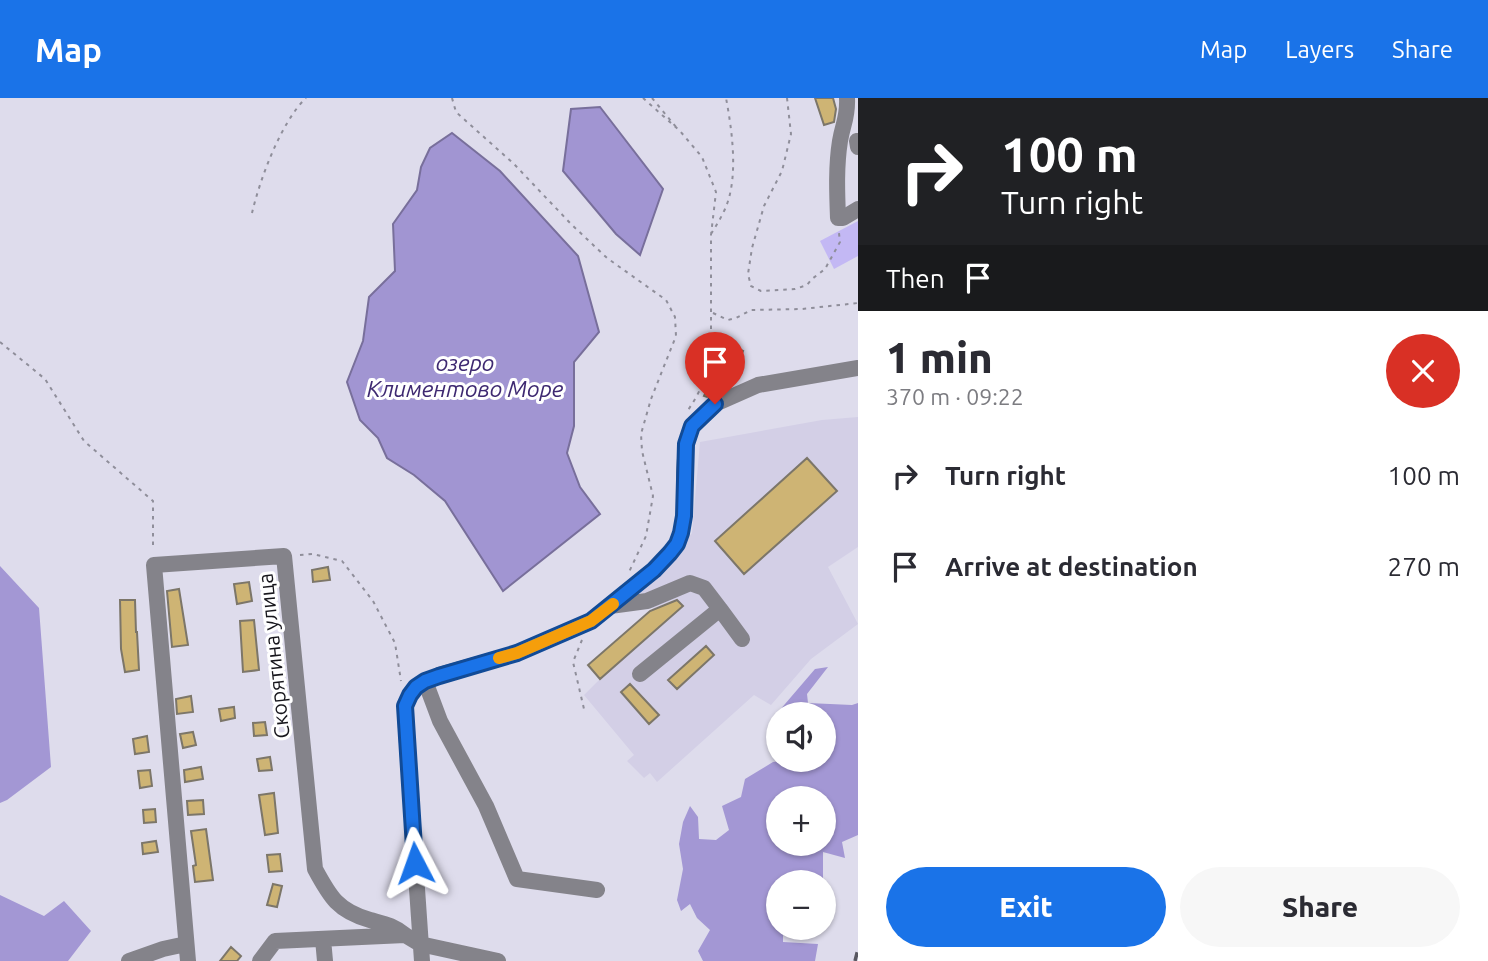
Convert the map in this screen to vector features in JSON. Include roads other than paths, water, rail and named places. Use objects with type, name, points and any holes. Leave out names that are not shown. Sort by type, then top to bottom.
[{"type":"street","points":[[847,98],[848,113],[840,139],[838,160],[838,218],[858,209]]},
{"type":"street","points":[[858,141],[858,146]]},
{"type":"street","points":[[422,961],[405,706],[410,695],[425,681],[517,653],[591,621],[654,570],[677,544],[681,533],[686,444],[692,426],[715,404],[758,385],[858,368]]},
{"type":"street","name":"Скорятина улица","points":[[187,953],[153,565],[284,556],[315,869],[328,893],[345,911],[394,926],[420,944]]},
{"type":"street","points":[[610,606],[647,601],[690,583],[704,588],[742,639]]},
{"type":"street","points":[[640,674],[720,610]]},
{"type":"street","points":[[425,681],[438,714],[486,806],[517,879],[597,890]]},
{"type":"street","points":[[407,729],[410,720],[424,710],[438,714]]},
{"type":"street","points":[[260,961],[275,941],[405,934]]},
{"type":"street","points":[[323,939],[325,961]]},
{"type":"street","points":[[420,944],[498,961]]},
{"type":"street","points":[[129,961],[163,949],[187,953]]},
{"type":"water","points":[[600,107],[663,189],[640,255],[616,234],[563,171],[571,109]]},
{"type":"water","name":"озеро Климентово Море","points":[[452,133],[500,171],[578,256],[599,332],[574,362],[574,426],[567,453],[580,487],[600,514],[503,591],[445,501],[414,475],[387,458],[378,438],[360,420],[347,382],[363,341],[369,297],[395,271],[393,224],[417,190],[421,167],[430,148]]},
{"type":"railway","points":[[855,961],[858,949]]}]
